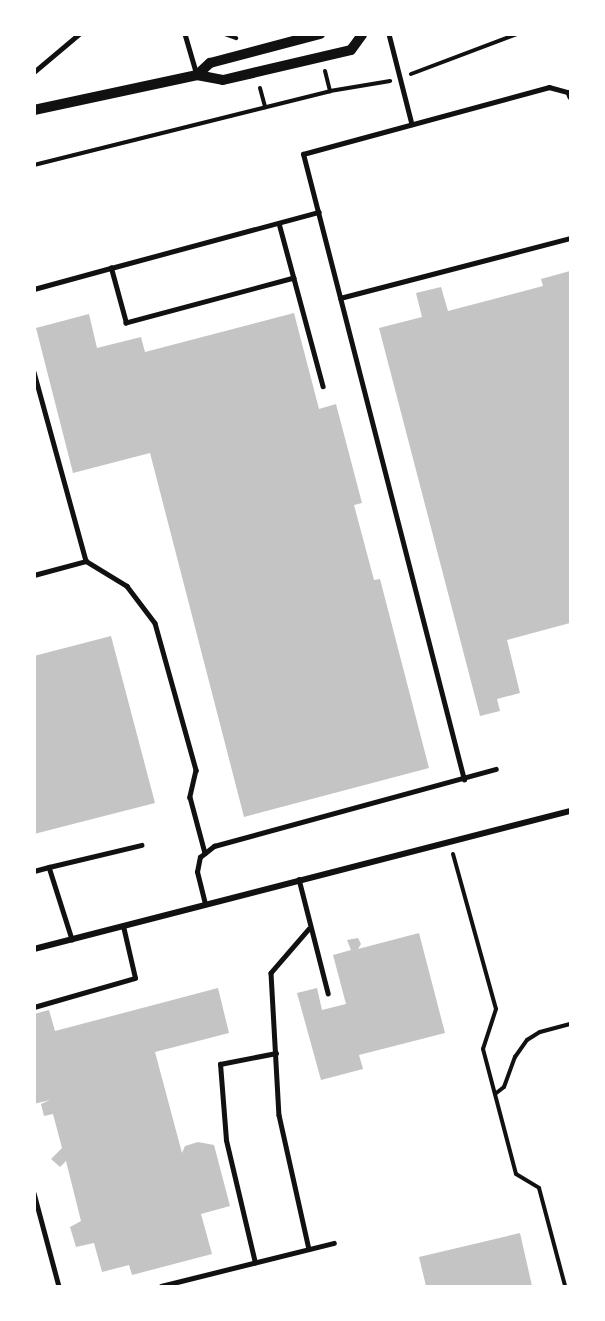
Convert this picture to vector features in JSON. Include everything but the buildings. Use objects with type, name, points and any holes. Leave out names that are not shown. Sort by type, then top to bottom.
[{"type":"street","points":[[198,75],[210,63],[320,34]]},
{"type":"street","points":[[34,110],[198,75],[224,80],[351,50],[362,35]]},
{"type":"street","points":[[34,949],[570,811]]},
{"type":"lane","points":[[34,72],[79,34]]},
{"type":"lane","points":[[185,34],[198,75]]},
{"type":"lane","points":[[390,34],[412,124]]},
{"type":"lane","points":[[464,780],[303,154],[549,87],[568,92],[570,97]]},
{"type":"lane","points":[[34,289],[319,212]]},
{"type":"lane","points":[[279,223],[323,386]]},
{"type":"lane","points":[[340,298],[570,238]]},
{"type":"lane","points":[[111,268],[126,323],[294,278]]},
{"type":"lane","points":[[34,372],[86,561],[127,586],[155,623],[196,770],[190,796],[205,853]]},
{"type":"lane","points":[[34,575],[86,561]]},
{"type":"lane","points":[[206,904],[196,872],[205,853],[214,846],[496,770]]},
{"type":"lane","points":[[34,871],[141,845]]},
{"type":"lane","points":[[49,867],[72,939]]},
{"type":"lane","points":[[299,879],[309,929],[328,993]]},
{"type":"lane","points":[[34,1007],[135,978],[123,926]]},
{"type":"lane","points":[[309,929],[271,973],[279,1115],[309,1249]]},
{"type":"lane","points":[[255,1263],[226,1140],[220,1064],[276,1053]]},
{"type":"lane","points":[[34,1192],[59,1287]]},
{"type":"lane","points":[[161,1287],[334,1243]]},
{"type":"path","points":[[34,165],[265,107],[400,80],[517,34]]},
{"type":"path","points":[[259,84],[265,107]]},
{"type":"path","points":[[450,842],[496,1010],[483,1049],[516,1174],[539,1188],[565,1287]]},
{"type":"path","points":[[495,1094],[504,1087],[515,1057],[527,1040],[540,1032],[570,1024]]}]
